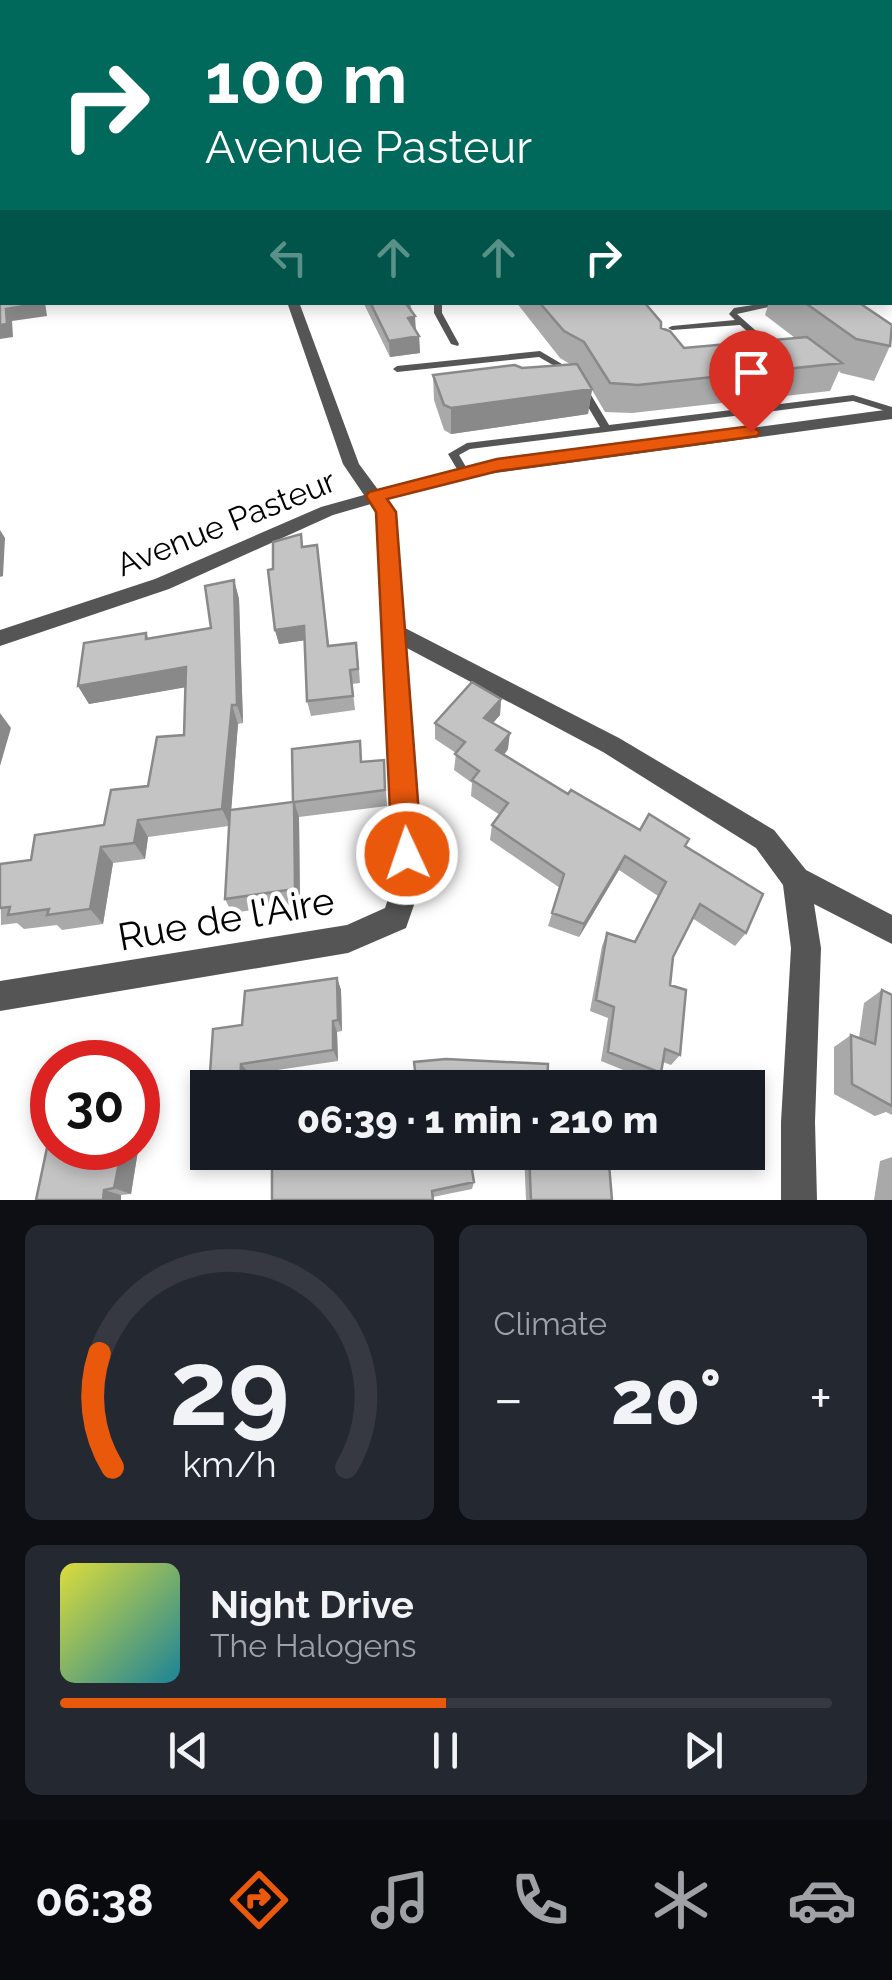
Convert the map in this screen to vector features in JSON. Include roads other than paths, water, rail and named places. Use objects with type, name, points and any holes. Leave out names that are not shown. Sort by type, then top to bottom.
[{"type":"street","points":[[294,305],[351,464],[376,496]]},
{"type":"street","name":"Avenue Pasteur","points":[[0,638],[162,584],[328,512],[464,472],[892,412]]},
{"type":"street","name":"Rue de l'Aire","points":[[0,996],[348,939],[396,918],[408,882],[386,512],[376,496]]},
{"type":"street","points":[[394,632],[611,745],[764,839],[796,880],[892,930]]},
{"type":"street","points":[[796,880],[806,948],[798,1122],[799,1200]]},
{"type":"lane","points":[[438,305],[438,314],[455,344]]},
{"type":"lane","points":[[728,345],[762,341],[733,314],[736,310],[769,305]]},
{"type":"lane","points":[[672,328],[742,322]]},
{"type":"lane","points":[[398,369],[540,354],[574,374],[605,427]]},
{"type":"lane","points":[[464,472],[453,454],[468,446],[852,398],[892,412]]}]
